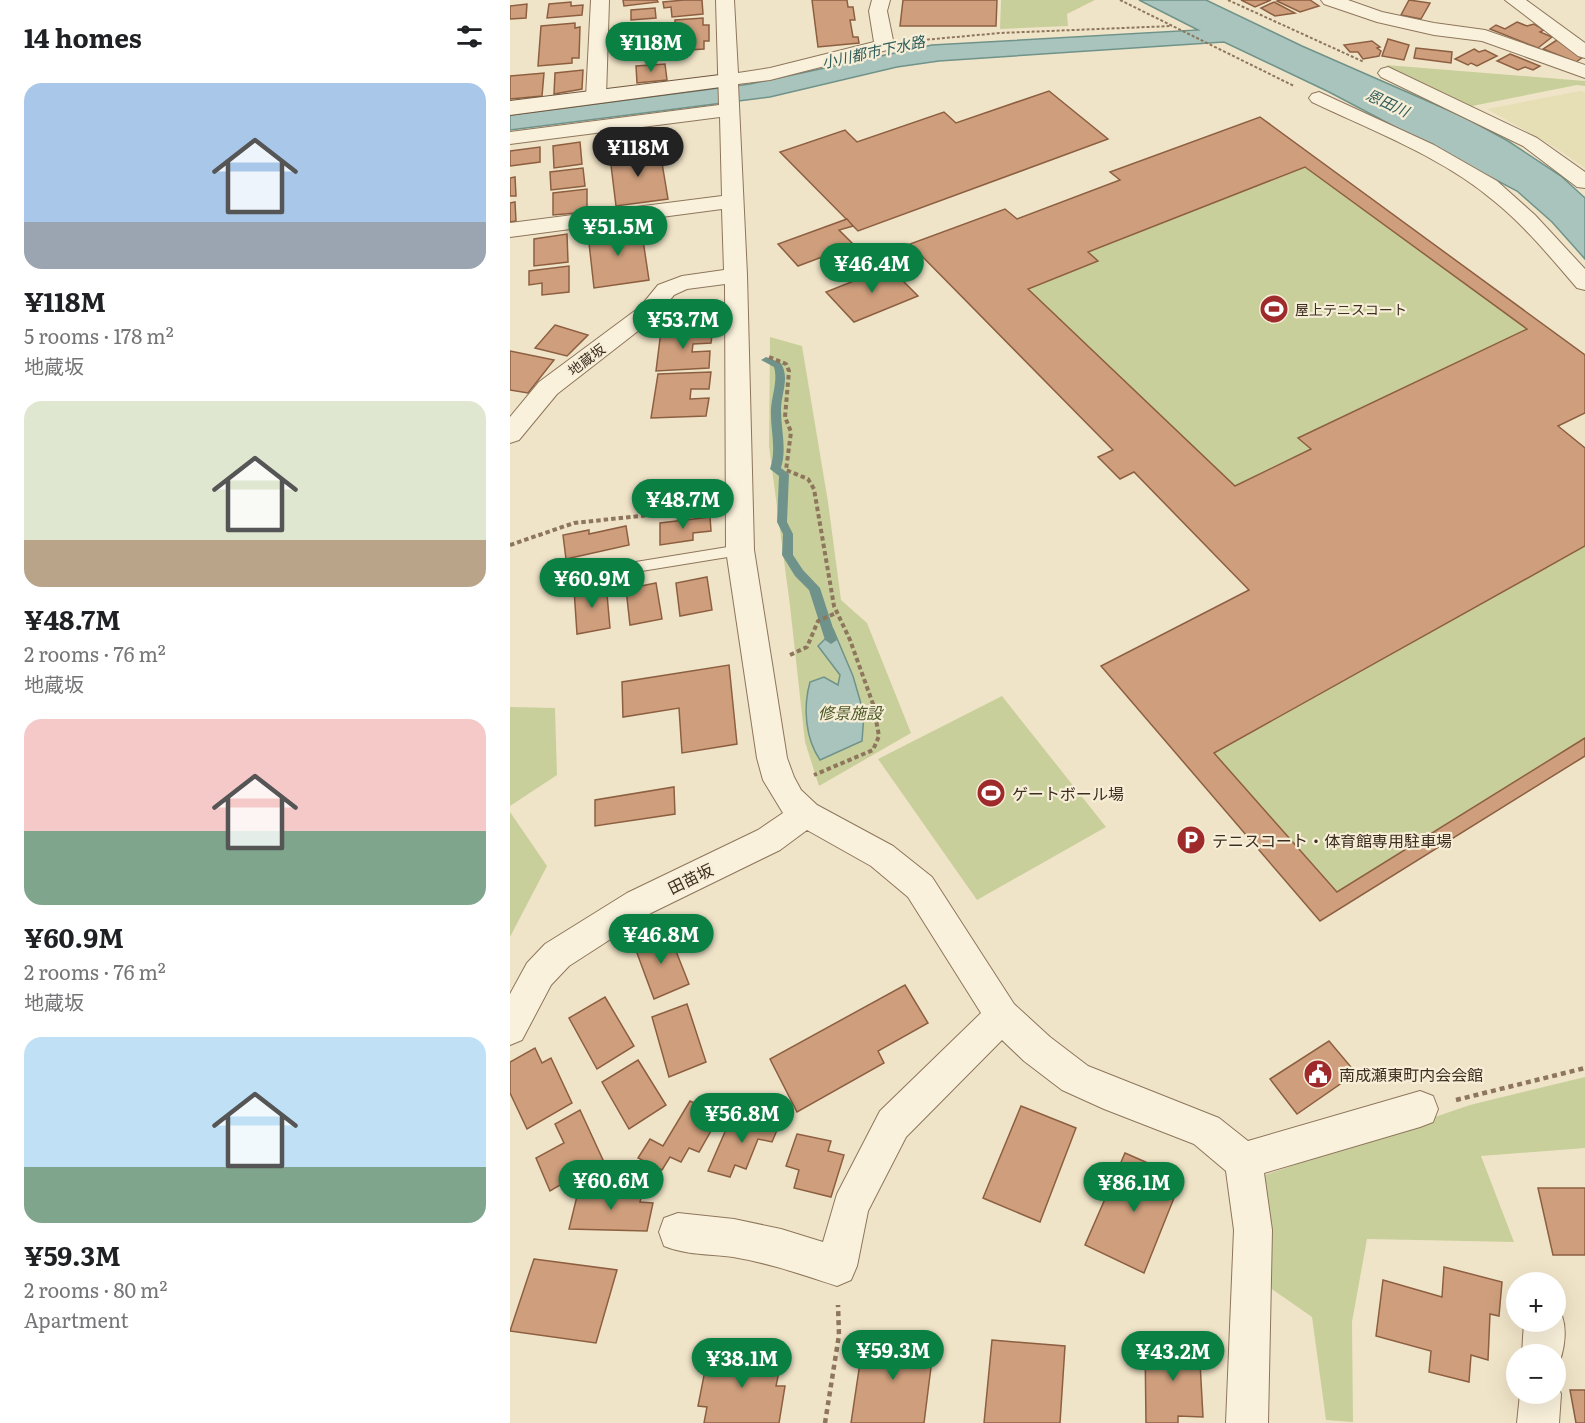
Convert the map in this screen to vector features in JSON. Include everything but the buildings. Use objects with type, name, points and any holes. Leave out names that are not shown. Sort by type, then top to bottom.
[{"type":"street","points":[[596,97],[600,0]]},
{"type":"street","points":[[725,0],[736,275],[740,550],[772,758],[779,780],[790,800],[806,814],[882,856],[920,887],[1002,1016],[1038,1049],[1075,1078],[1117,1097],[1206,1131],[1243,1161],[1253,1230],[1247,1423]]},
{"type":"street","points":[[510,138],[729,95],[770,74],[884,45],[878,11],[881,0]]},
{"type":"street","points":[[1330,0],[1377,16],[1434,29],[1485,36],[1585,72]]},
{"type":"street","points":[[1514,0],[1585,52]]},
{"type":"street","points":[[1388,73],[1530,142],[1585,182]]},
{"type":"street","points":[[510,108],[596,97],[729,95]]},
{"type":"street","points":[[1318,98],[1419,145],[1489,187],[1531,221],[1585,283]]},
{"type":"street","points":[[510,230],[732,201]]},
{"type":"street","name":"地蔵坂","points":[[510,434],[548,388],[648,312],[666,290],[682,283],[736,275]]},
{"type":"street","name":"田苗坂","points":[[510,1028],[539,974],[557,955],[639,903],[769,840],[806,814]]},
{"type":"street","points":[[678,1232],[735,1238],[781,1248],[837,1266],[850,1208],[893,1124],[1002,1016]]},
{"type":"street","points":[[1243,1161],[1420,1109]]},
{"type":"street","points":[[1538,1423],[1539,1404]]},
{"type":"lane","points":[[611,571],[740,550]]},
{"type":"path","points":[[1120,0],[1318,98]]},
{"type":"path","points":[[1228,0],[1388,73]]},
{"type":"path","points":[[884,45],[961,36],[1172,26]]},
{"type":"path","points":[[766,357],[786,364],[789,371],[784,404],[785,417],[791,432],[786,470],[808,479],[814,489],[836,614],[850,640],[863,673],[879,735],[873,750],[808,778]]},
{"type":"path","points":[[510,545],[574,523],[739,506]]},
{"type":"path","points":[[781,660],[807,647],[818,621],[836,614]]},
{"type":"path","points":[[1420,1109],[1585,1068]]},
{"type":"path","points":[[825,1423],[839,1335]]},
{"type":"shaded area","points":[[1580,91],[1585,92],[1585,168],[1556,148],[1487,109]]},
{"type":"green space","points":[[1001,0],[1095,0],[1067,14],[1068,26],[1000,29]]},
{"type":"green space","points":[[1386,65],[1585,81],[1585,86],[1577,85],[1472,106]]},
{"type":"green space","name":"屋上テニスコート","points":[[1305,167],[1527,329],[1299,438],[1311,449],[1235,486],[1028,289],[1098,261],[1088,252]]},
{"type":"green space","name":"修景施設","points":[[770,337],[802,346],[828,502],[841,600],[867,623],[911,733],[819,786],[805,742],[769,446]]},
{"type":"green space","points":[[1585,546],[1585,738],[1338,892],[1214,753]]},
{"type":"green space","name":"ゲートボール場","points":[[1002,696],[1106,827],[977,900],[878,759]]},
{"type":"green space","points":[[510,707],[555,708],[557,775],[510,806]]},
{"type":"green space","points":[[510,812],[547,866],[510,937]]},
{"type":"green space","points":[[1585,1077],[1585,1148],[1481,1156],[1514,1242],[1367,1239],[1352,1322],[1353,1422],[1326,1420],[1312,1317],[1266,1285],[1259,1177],[1470,1105]]},
{"type":"water","name":"恩田川","points":[[1139,0],[1206,0],[1302,46],[1464,117],[1508,141],[1561,176],[1585,198],[1585,259],[1552,222],[1517,191],[1329,92],[1224,42],[939,61],[897,67],[770,97],[510,130],[510,115],[750,84],[932,45],[1198,30]]},
{"type":"water","points":[[826,626],[833,629],[853,676],[864,714],[862,741],[820,760],[808,732],[806,702],[810,682],[824,677],[838,685],[840,675],[818,646],[828,636]]},
{"type":"waterway","points":[[766,360],[778,365],[781,375],[776,407],[779,453],[775,469],[784,474],[782,522],[788,534],[787,555],[799,573],[814,588],[831,640]]},
{"type":"place","name":"屋上テニスコート","points":[[1274,309]]},
{"type":"place","name":"ゲートボール場","points":[[991,793]]},
{"type":"place","name":"テニスコート・体育館専用駐車場","points":[[1191,840]]},
{"type":"place","name":"南成瀬東町内会会館","points":[[1318,1074]]},
{"type":"water label","name":"小川都市下水路","points":[[873,51]]}]
